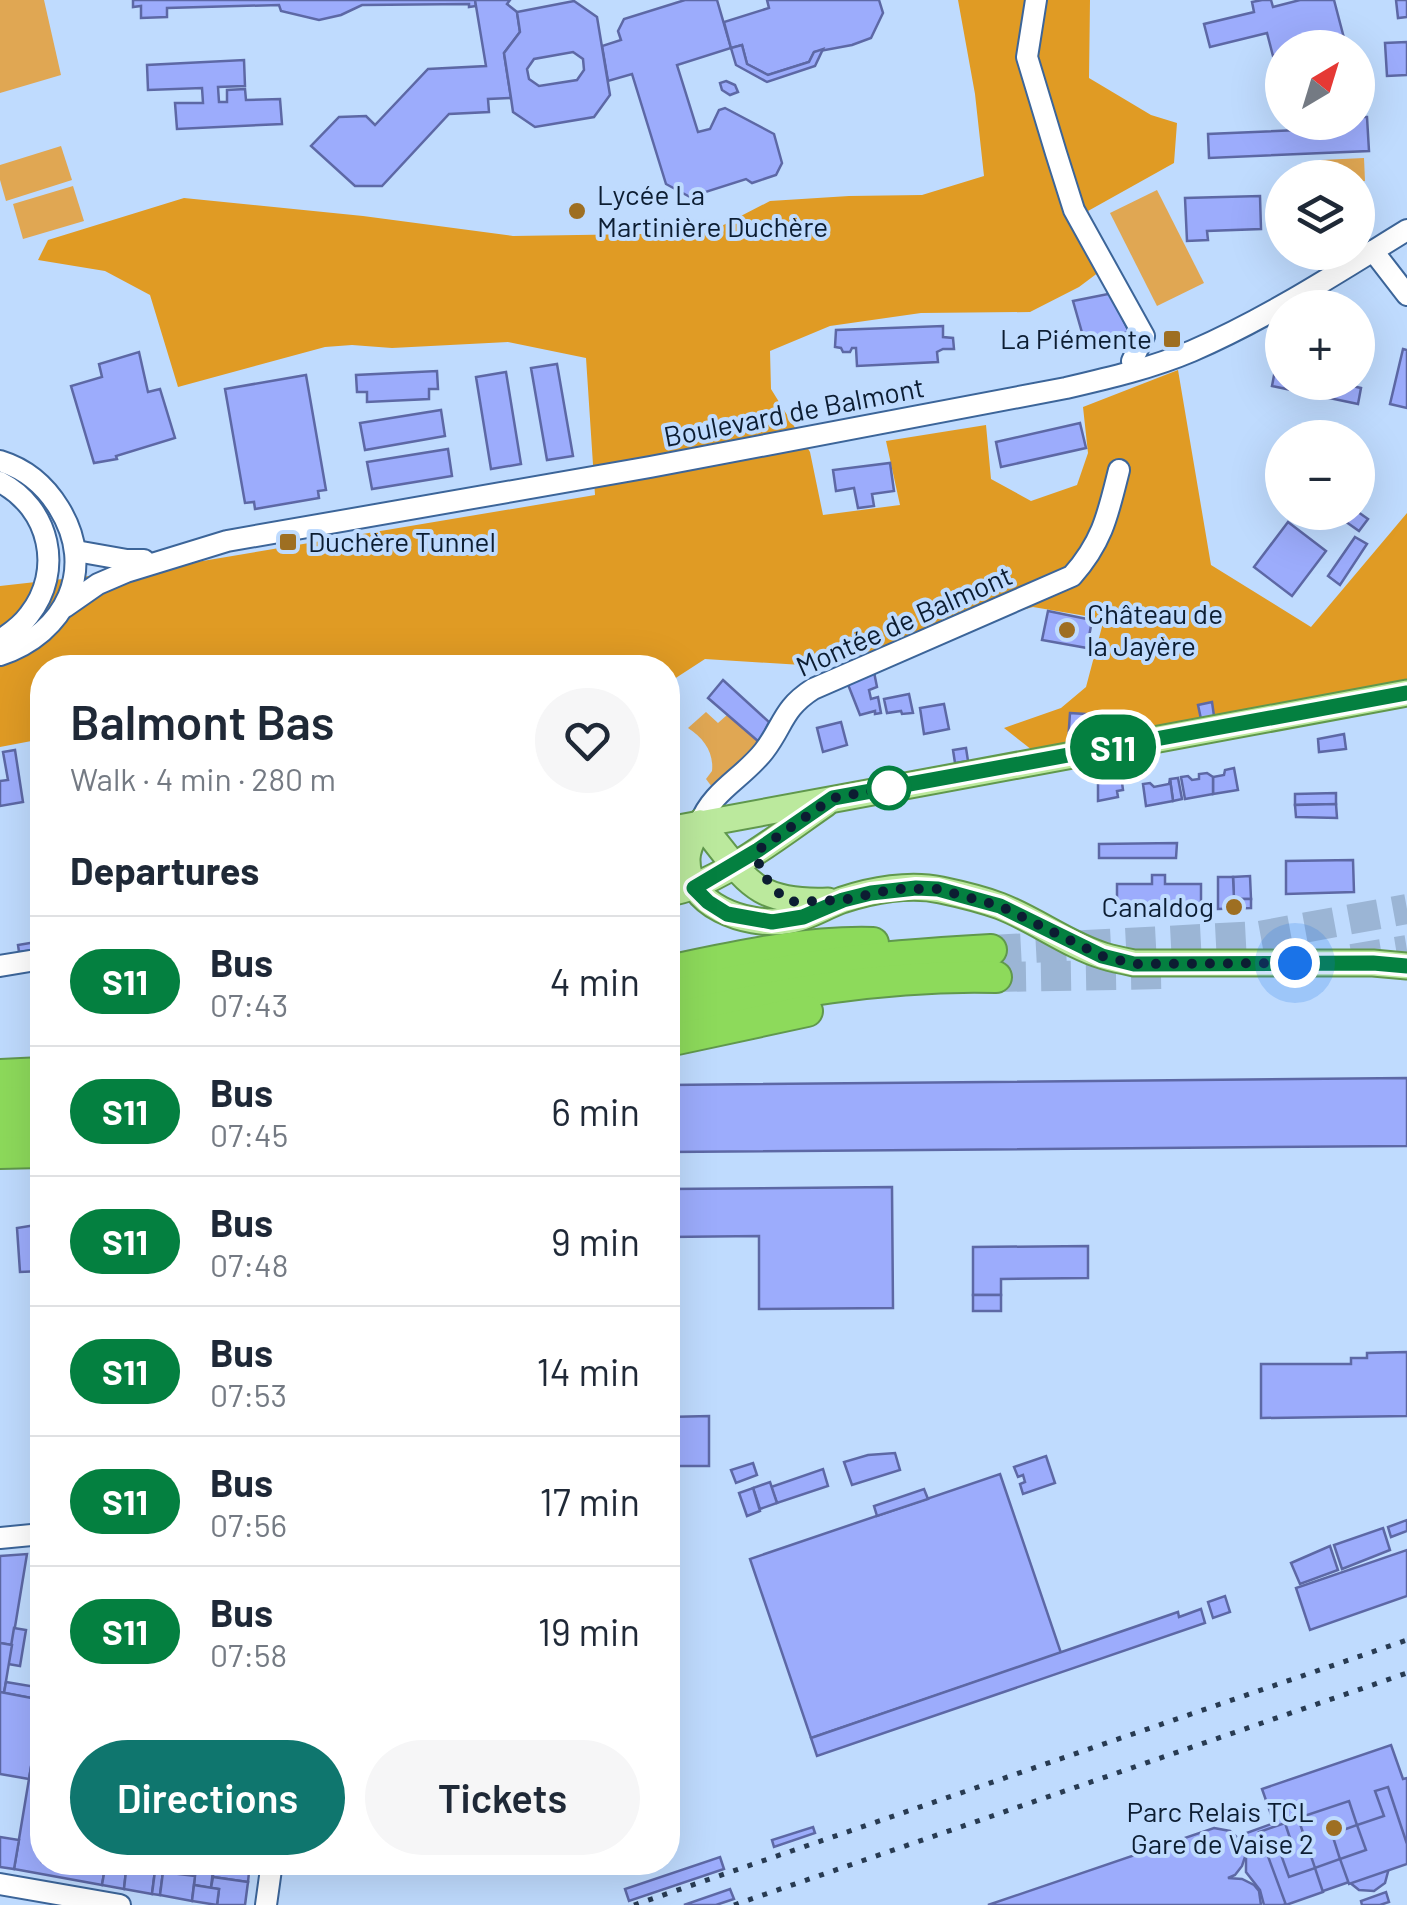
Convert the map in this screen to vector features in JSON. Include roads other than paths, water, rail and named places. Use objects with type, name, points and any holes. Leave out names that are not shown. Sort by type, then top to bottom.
[{"type":"highway","points":[[680,969],[827,943],[924,944],[984,967]]},
{"type":"highway","points":[[680,993],[761,975],[900,956],[984,967]]},
{"type":"highway","points":[[680,1017],[814,990],[984,967]]},
{"type":"highway","points":[[680,1038],[984,967]]},
{"type":"highway","points":[[0,1074],[30,1074]]},
{"type":"highway","points":[[0,1103],[30,1102]]},
{"type":"highway","points":[[0,1126],[30,1126]]},
{"type":"highway","points":[[0,1153],[30,1152]]},
{"type":"main road","points":[[680,828],[1407,693]]},
{"type":"main road","points":[[680,891],[694,888],[758,850],[833,798]]},
{"type":"main road","points":[[700,824],[754,886],[796,902],[843,900],[895,889],[938,889],[1000,906],[1102,956],[1134,964],[1407,966]]},
{"type":"main road","points":[[700,824],[688,850],[688,874],[694,888],[727,914],[772,922],[803,917],[843,900]]},
{"type":"main road","points":[[758,850],[764,876],[784,899]]},
{"type":"street","points":[[1036,0],[1026,58],[1074,210],[1144,336],[1132,361]]},
{"type":"street","name":"Boulevard de Balmont","points":[[1375,250],[1407,230]]},
{"type":"street","points":[[1375,254],[1407,295]]},
{"type":"street","name":"Boulevard de Balmont","points":[[0,655],[36,637],[66,607],[98,584],[227,541],[667,464],[1066,388],[1190,351],[1274,311],[1342,270]]},
{"type":"street","points":[[0,461],[26,473],[48,490],[66,519],[76,551],[74,582],[66,607],[54,600],[45,584],[50,558],[45,532],[25,500],[0,482]]},
{"type":"street","name":"Montée de Balmont","points":[[700,824],[711,801],[766,748],[796,700],[813,689],[1072,576],[1089,556],[1104,528],[1120,470]]},
{"type":"street","points":[[0,640],[32,613],[60,562],[76,551]]},
{"type":"street","name":"Boulevard de Balmont","points":[[76,551],[127,560],[161,560]]},
{"type":"street","points":[[0,966],[30,960]]},
{"type":"street","points":[[0,1538],[30,1535]]},
{"type":"street","points":[[266,1905],[270,1875]]},
{"type":"street","points":[[0,1884],[120,1905]]},
{"type":"tunnel","points":[[991,950],[1259,936],[1407,909]]},
{"type":"tunnel","points":[[1352,959],[1407,950]]},
{"type":"tunnel","points":[[996,977],[1168,974]]},
{"type":"railway","points":[[634,1905],[1407,1640]]},
{"type":"railway","points":[[734,1905],[1407,1673]]},
{"type":"place","name":"Lycée La Martinière Duchère","points":[[577,211]]},
{"type":"place","name":"La Piémente","points":[[1172,339]]},
{"type":"place","name":"Duchère Tunnel","points":[[288,542]]},
{"type":"place","name":"Château de la Jayère","points":[[1067,630]]},
{"type":"place","name":"Canaldog","points":[[1234,907]]},
{"type":"place","name":"Parc Relais TCL Gare de Vaise 2","points":[[1334,1828]]}]
